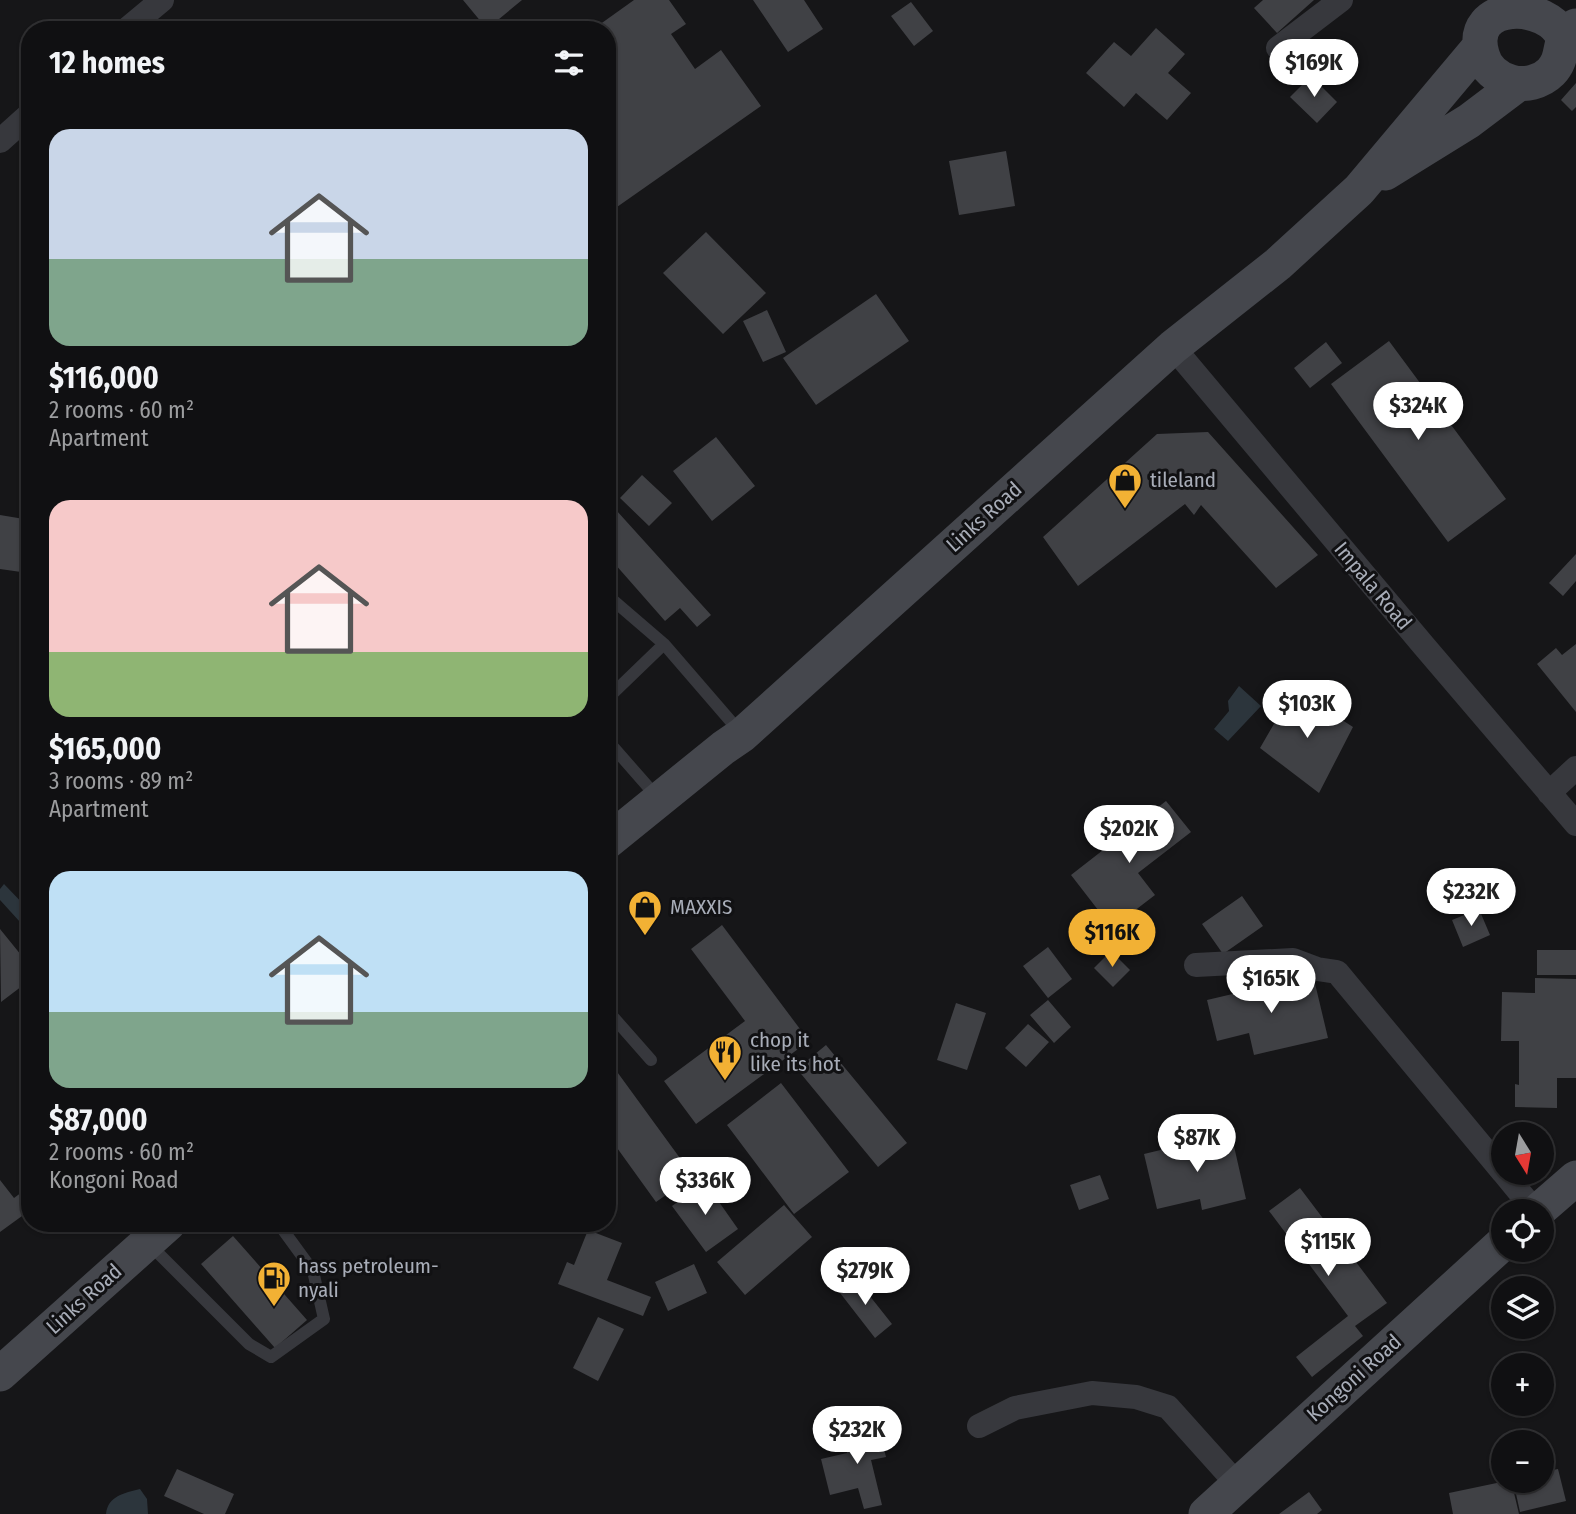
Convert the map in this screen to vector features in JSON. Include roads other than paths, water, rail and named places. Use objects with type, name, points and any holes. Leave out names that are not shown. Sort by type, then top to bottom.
[{"type":"main road","points":[[1359,190],[1482,20],[1508,2],[1531,1],[1543,6],[1570,32],[1551,71],[1542,79],[1518,84],[1504,80],[1492,72],[1483,60],[1482,20]]},
{"type":"main road","points":[[1359,190],[1469,121],[1518,84]]},
{"type":"main road","name":"Links Road","points":[[616,835],[742,735],[1173,347],[1278,264],[1359,190]]},
{"type":"main road","points":[[1551,1199],[1576,1178]]},
{"type":"main road","name":"Links Road","points":[[0,1374],[158,1233]]},
{"type":"main road","name":"Kongoni Road","points":[[1206,1514],[1491,1254]]},
{"type":"street","points":[[137,21],[162,0]]},
{"type":"street","points":[[1278,48],[1341,0]]},
{"type":"street","points":[[0,141],[21,122]]},
{"type":"street","name":"Impala Road","points":[[1173,347],[1576,824]]},
{"type":"street","points":[[1549,793],[1576,768]]},
{"type":"street","points":[[1196,965],[1293,960],[1317,969],[1337,972],[1491,1158]]},
{"type":"street","points":[[1514,1185],[1527,1199]]},
{"type":"street","points":[[979,1426],[1015,1408],[1092,1393],[1136,1397],[1168,1407],[1238,1485]]},
{"type":"lane","points":[[616,603],[664,644],[742,735]]},
{"type":"lane","points":[[616,690],[664,644]]},
{"type":"lane","points":[[616,750],[659,800]]},
{"type":"lane","points":[[616,1020],[650,1060]]},
{"type":"lane","points":[[158,1233],[249,1344],[271,1357],[324,1320],[313,1271],[285,1232]]},
{"type":"place","name":"tileland","points":[[1125,510]]},
{"type":"place","name":"MAXXIS","points":[[645,937]]},
{"type":"place","name":"chop it like its hot","points":[[725,1082]]},
{"type":"place","name":"hass petroleum- nyali","points":[[274,1308]]}]
